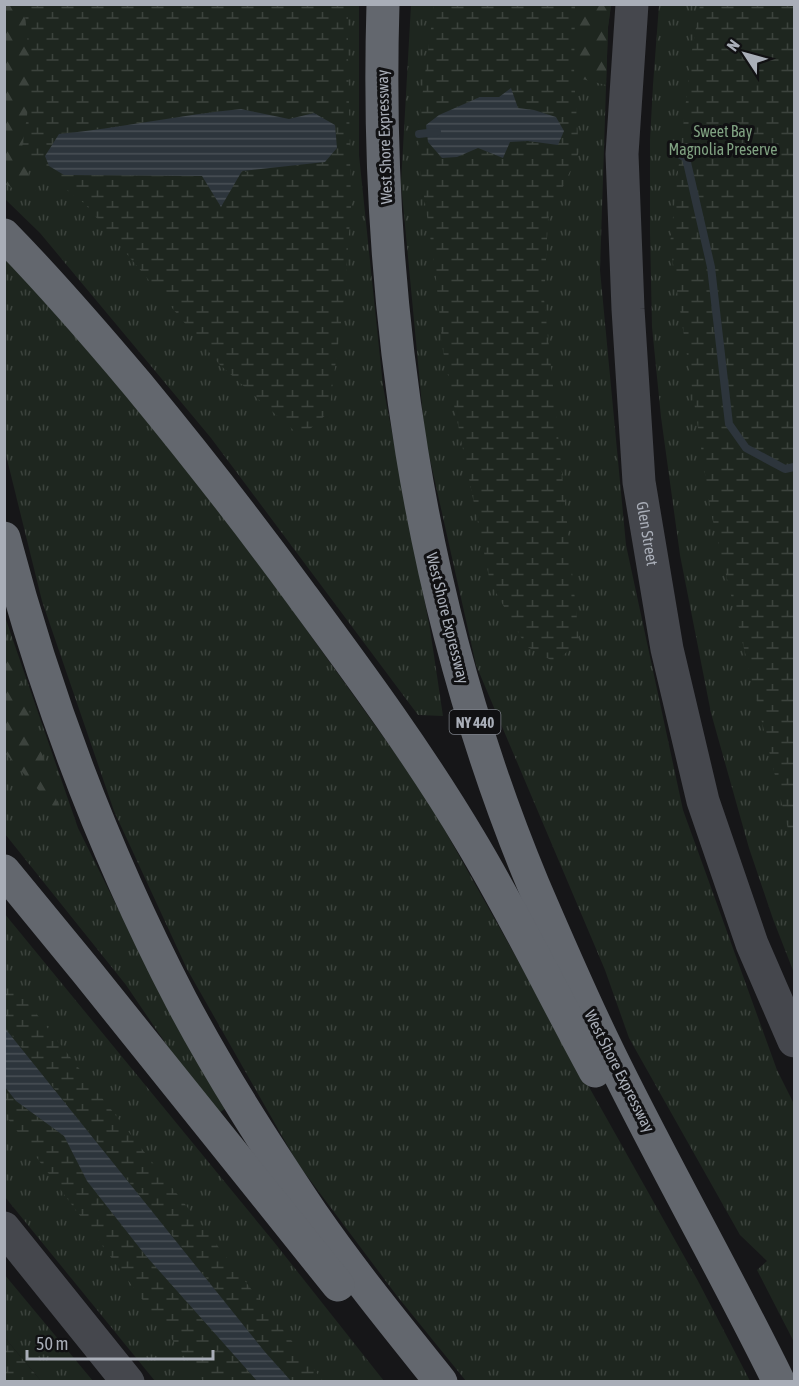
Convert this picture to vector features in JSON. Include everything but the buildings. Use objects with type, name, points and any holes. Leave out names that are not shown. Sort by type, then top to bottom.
[{"type":"highway","name":"West Shore Expressway","points":[[382,4],[383,150],[389,262],[399,361],[430,545],[473,716],[495,784],[532,882],[582,995],[637,1108],[779,1382]]},
{"type":"highway","points":[[4,235],[100,339],[216,481],[330,633],[441,793],[503,898],[726,1319],[763,1382]]},
{"type":"highway","points":[[4,538],[51,697],[73,758],[128,889],[183,1003],[248,1115],[314,1216],[441,1382]]},
{"type":"highway","points":[[4,871],[391,1351],[422,1382]]},
{"type":"street","name":"Glen Street","points":[[632,4],[622,154],[628,309],[639,482],[667,649],[704,801],[752,944],[795,1041]]},
{"type":"street","points":[[4,1228],[128,1382]]},
{"type":"green space","points":[[4,5],[359,5],[359,155],[383,386],[430,629],[443,716],[418,715],[211,438],[40,233],[5,199]]},
{"type":"green space","points":[[4,5],[24,5],[32,84],[21,155],[40,203],[5,184]]},
{"type":"green space","points":[[24,5],[348,5],[351,207],[344,300],[329,412],[301,437],[219,364],[85,204],[21,155],[32,84]],"holes":[[[241,109],[289,119],[314,113],[335,125],[337,148],[293,167],[202,176],[65,175],[59,134]]]},
{"type":"green space","points":[[411,5],[611,5],[608,27],[600,270],[626,545],[683,810],[777,1070],[794,1104],[794,1342],[757,1270],[767,1261],[740,1235],[629,1038],[605,970],[476,665],[425,437],[401,183]]},
{"type":"green space","points":[[434,5],[575,5],[574,77],[579,152],[548,219],[544,299],[579,639],[556,663],[526,646],[490,582],[443,351],[435,268],[418,157],[419,121]],"holes":[[[480,97],[499,97],[518,108],[556,117],[558,145],[528,141],[510,142],[503,158],[478,148],[442,158],[428,142],[426,125],[439,115]]]},
{"type":"green space","points":[[575,5],[611,5],[606,85],[574,77]]},
{"type":"green space","name":"Sweet Bay Magnolia Preserve","points":[[659,5],[794,5],[794,973],[749,848],[711,713],[680,555],[661,417],[652,327],[650,140]]},
{"type":"green space","name":"Sweet Bay Magnolia Preserve","points":[[700,5],[794,5],[794,844],[789,833],[711,513],[670,244],[691,56]]},
{"type":"green space","points":[[4,251],[177,449],[425,795],[698,1281],[750,1381],[466,1381],[397,1296],[298,1164],[187,969],[114,811],[42,601],[5,451]]},
{"type":"green space","points":[[4,614],[78,828],[149,971],[226,1108],[215,1116],[126,985],[5,834]]},
{"type":"green space","points":[[5,632],[61,815],[5,753]]},
{"type":"green space","points":[[4,913],[274,1242],[384,1381],[155,1381],[5,1197]]},
{"type":"green space","points":[[4,975],[323,1381],[291,1381],[265,1352],[5,1027]]},
{"type":"green space","points":[[5,1087],[16,1101],[64,1136],[87,1181],[146,1256],[257,1381],[203,1381],[5,1115]]},
{"type":"green space","points":[[4,1274],[93,1381],[41,1381],[5,1338]]},
{"type":"green space","points":[[5,1338],[41,1381],[5,1381]]},
{"type":"shaded area","points":[[511,88],[518,108],[556,117],[564,131],[558,145],[528,141],[510,142],[503,158],[478,148],[457,157],[442,158],[428,142],[426,125],[439,115],[480,97],[499,97]]},
{"type":"shaded area","points":[[241,109],[289,119],[314,113],[335,125],[337,148],[325,162],[242,171],[221,207],[202,176],[64,175],[49,166],[45,156],[59,134]]},
{"type":"shaded area","points":[[4,1027],[265,1352],[291,1381],[257,1381],[146,1256],[87,1181],[64,1136],[16,1101],[5,1087]]},
{"type":"waterway","points":[[419,134],[437,132]]},
{"type":"waterway","points":[[671,150],[686,158],[711,267],[729,424],[746,448],[785,469],[794,467]]}]
